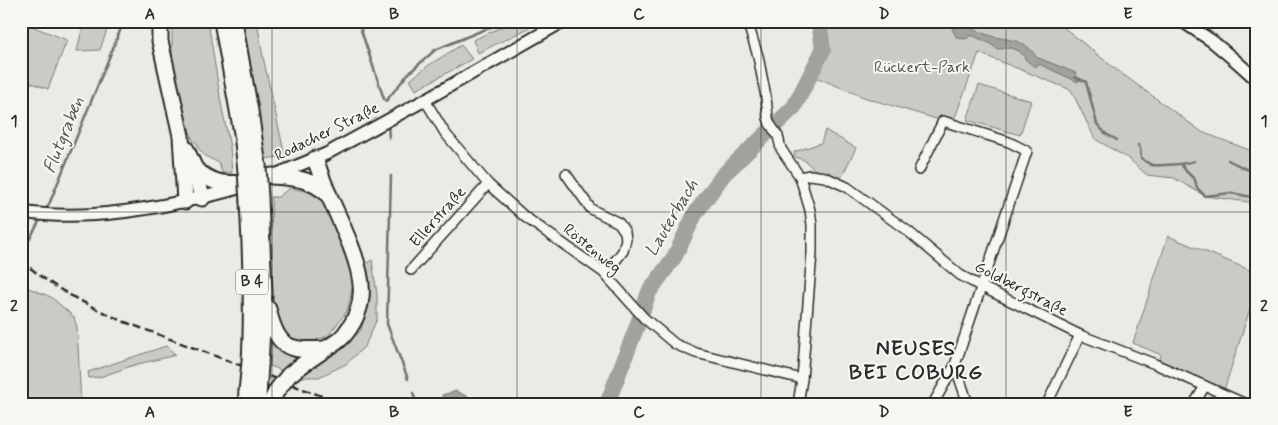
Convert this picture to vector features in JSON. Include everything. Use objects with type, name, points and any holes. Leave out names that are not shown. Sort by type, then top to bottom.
[{"type":"highway","points":[[160,21],[160,41],[181,136],[194,169],[202,198]]},
{"type":"highway","points":[[165,64],[167,21]]},
{"type":"highway","points":[[217,21],[230,66]]},
{"type":"highway","name":"B 4","points":[[222,21],[242,133],[252,173]]},
{"type":"highway","name":"B 4","points":[[234,21],[250,111],[254,200],[264,293],[255,363]]},
{"type":"highway","points":[[181,136],[185,201]]},
{"type":"highway","points":[[258,400],[277,390],[289,375],[338,342],[354,321],[360,304],[362,282],[358,263],[315,159]]},
{"type":"highway","points":[[194,169],[202,176],[216,183],[252,173]]},
{"type":"highway","points":[[272,176],[295,178],[310,182],[329,195]]},
{"type":"highway","name":"B 4","points":[[254,200],[251,244],[252,303],[258,400]]},
{"type":"highway","points":[[264,293],[271,322],[276,335],[282,342],[297,349],[325,349]]},
{"type":"street","name":"Rodacher Straße","points":[[21,212],[77,216],[127,212],[202,198],[252,173],[272,176],[326,154],[567,21]]},
{"type":"street","points":[[748,21],[758,56],[766,96],[768,118],[778,136],[781,149],[800,177],[810,210],[812,225],[812,253],[802,379],[798,404]]},
{"type":"street","points":[[1182,21],[1212,42],[1257,80]]},
{"type":"street","name":"Röstenweg","points":[[425,100],[446,133],[488,184],[525,217],[602,272],[642,316],[675,344],[696,353],[802,379]]},
{"type":"street","points":[[919,170],[943,121],[1010,142],[1027,152],[955,365],[933,404]]},
{"type":"street","points":[[566,174],[591,209],[619,223],[625,232],[626,239],[623,251],[602,272]]},
{"type":"street","name":"Goldbergstraße","points":[[800,177],[810,175],[825,177],[846,187],[909,232],[960,275],[982,287],[1080,335],[1128,353],[1246,404]]},
{"type":"street","name":"Ellerstraße","points":[[410,270],[488,184]]},
{"type":"street","points":[[1047,404],[1080,335]]},
{"type":"street","points":[[955,365],[968,404]]},
{"type":"street","points":[[1194,404],[1205,386]]},
{"type":"green space","points":[[84,21],[110,21],[100,50],[77,51]]},
{"type":"green space","points":[[172,21],[208,21],[230,147],[232,173],[222,173],[219,163],[202,153],[197,143],[193,141],[182,106],[172,55]]},
{"type":"green space","points":[[240,21],[257,21],[285,156],[265,159]]},
{"type":"green space","points":[[515,21],[543,21],[478,53],[473,40]]},
{"type":"green space","name":"Rückert-Park","points":[[822,21],[1056,21],[1114,68],[1202,132],[1257,153],[1257,206],[1255,203],[1205,196],[1174,178],[1147,175],[1129,159],[1095,139],[1071,90],[979,53],[954,120],[943,121],[866,98],[813,76],[827,47]]},
{"type":"green space","points":[[21,22],[67,40],[48,89],[21,79]]},
{"type":"green space","points":[[461,45],[472,59],[416,90],[410,80],[429,65]]},
{"type":"green space","points":[[979,85],[1031,101],[1020,135],[967,120]]},
{"type":"green space","points":[[825,130],[856,148],[840,180],[815,170],[804,160],[795,157],[794,152],[821,143]]},
{"type":"green space","points":[[290,188],[306,191],[318,196],[326,208],[349,263],[353,284],[347,311],[328,336],[304,344],[284,339],[273,306],[271,197],[278,197]]},
{"type":"green space","points":[[1168,236],[1257,273],[1257,287],[1224,390],[1159,361],[1161,355],[1133,343]]},
{"type":"green space","points":[[372,260],[377,294],[377,319],[365,346],[346,364],[319,377],[299,377],[311,366],[342,350],[361,330],[370,295],[365,264]]},
{"type":"green space","points":[[21,285],[51,297],[74,317],[77,328],[81,404],[21,404]]},
{"type":"green space","points":[[272,337],[305,356],[286,372],[270,366]]},
{"type":"green space","points":[[166,346],[176,355],[134,365],[100,377],[89,378],[88,372]]},
{"type":"shaded area","points":[[957,24],[988,35],[1021,43],[1032,51],[1036,57],[1076,73],[1078,82],[1039,64],[1035,67],[1019,51],[1012,48],[997,49],[971,35],[966,39],[957,38],[952,29]]},
{"type":"shaded area","points":[[456,391],[476,401],[477,404],[443,404],[442,395]]},
{"type":"waterway","name":"Flutgraben","points":[[45,211],[124,21]]},
{"type":"waterway","points":[[358,21],[384,99]]},
{"type":"waterway","points":[[386,101],[408,74],[435,50],[505,21]]},
{"type":"waterway","name":"Lauterbach","points":[[607,404],[649,292],[675,256],[695,214],[723,175],[794,107],[823,50],[819,21]]},
{"type":"waterway","points":[[952,21],[957,27]]},
{"type":"waterway","points":[[1075,77],[1086,82],[1097,124],[1106,134],[1117,140]]},
{"type":"waterway","points":[[388,124],[389,138]]},
{"type":"waterway","points":[[1138,145],[1141,158],[1152,165],[1194,161]]},
{"type":"waterway","points":[[1228,160],[1246,169],[1257,171]]},
{"type":"waterway","points":[[1181,164],[1195,180],[1197,188],[1205,196],[1231,193],[1257,198]]},
{"type":"waterway","points":[[391,176],[387,324],[408,379]]},
{"type":"waterway","name":"Flutgraben","points":[[21,255],[41,218]]},
{"type":"waterway","points":[[413,393],[417,404]]},
{"type":"railway","points":[[21,260],[58,288],[111,316],[343,404]]},
{"type":"district","name":"NEUSES BEI COBURG","points":[[916,361]]}]
